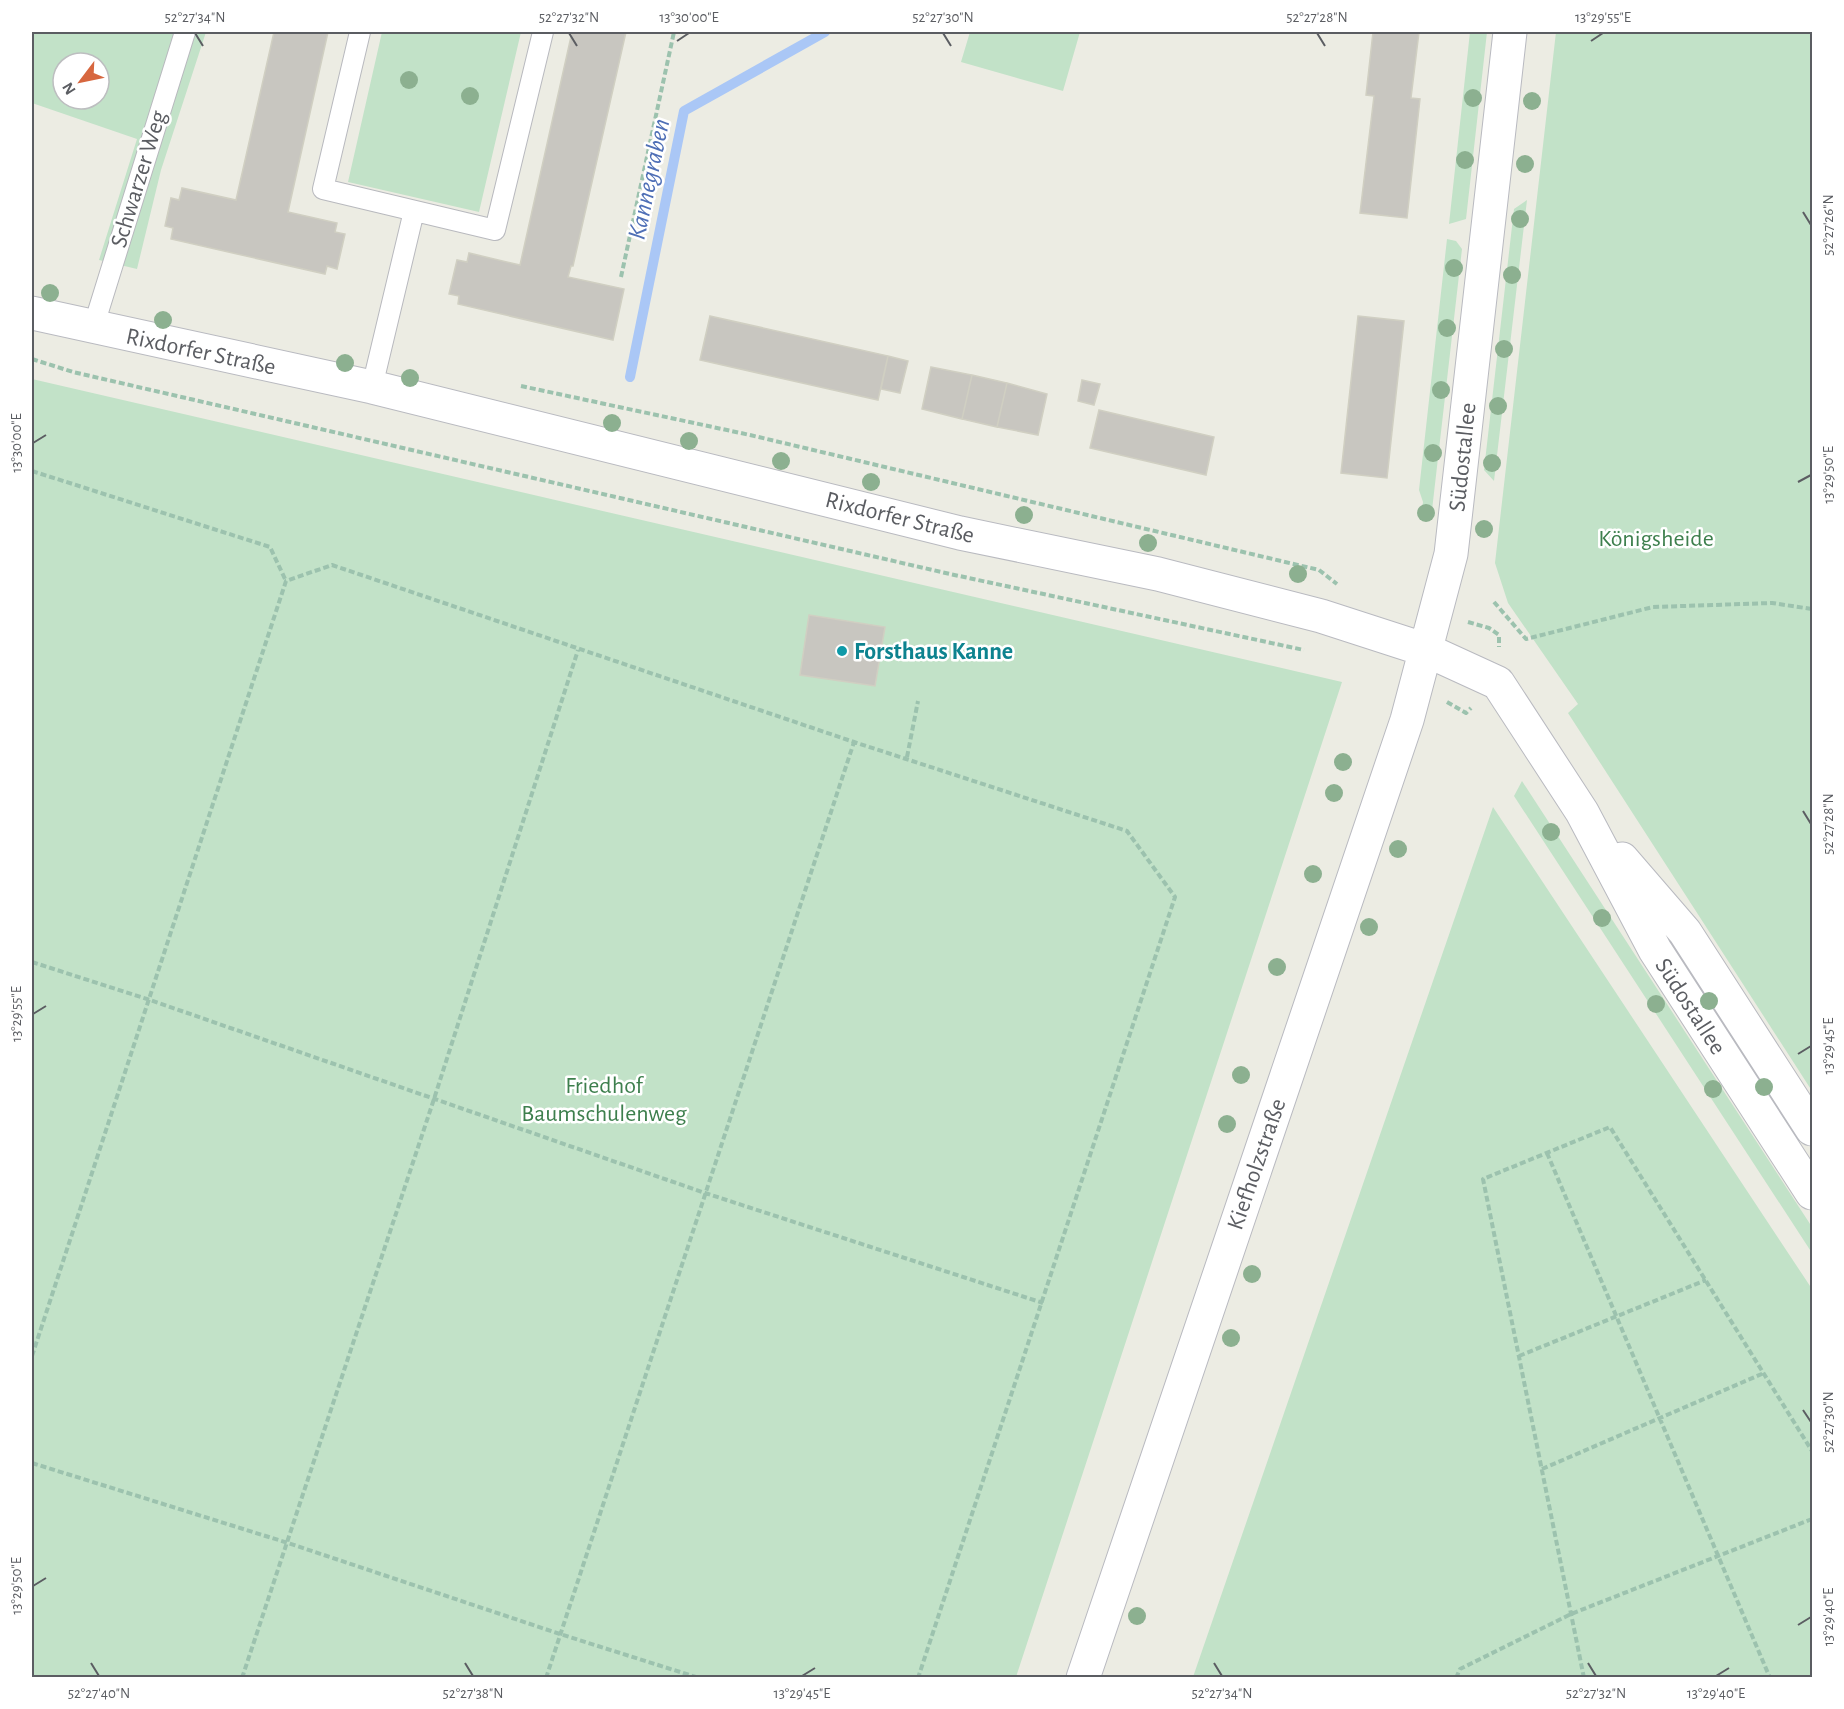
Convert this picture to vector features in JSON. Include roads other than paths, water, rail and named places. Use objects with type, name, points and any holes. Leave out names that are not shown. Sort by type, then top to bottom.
[{"type":"main road","name":"Südostallee","points":[[1510,32],[1451,554],[1426,650],[1498,683],[1582,812],[1655,950],[1812,1193]]},
{"type":"main road","name":"Rixdorfer Straße","points":[[32,313],[372,387],[949,530],[1180,580],[1321,616],[1426,650]]},
{"type":"main road","name":"Kiefholzstraße","points":[[1083,1677],[1407,720],[1426,650]]},
{"type":"main road","name":"Südostallee","points":[[1582,812],[1685,932],[1812,1129]]},
{"type":"lane","name":"Schwarzer Weg","points":[[93,328],[185,32]]},
{"type":"lane","points":[[360,32],[323,189],[495,230],[543,32]]},
{"type":"lane","points":[[372,387],[414,211]]},
{"type":"waterway","name":"Kannegraben","points":[[630,377],[684,111],[825,32]]},
{"type":"place","name":"Forsthaus Kanne","points":[[842,651]]},
{"type":"park label","name":"Königsheide","points":[[1656,538]]},
{"type":"park label","name":"Friedhof Baumschulenweg","points":[[604,1099]]}]
